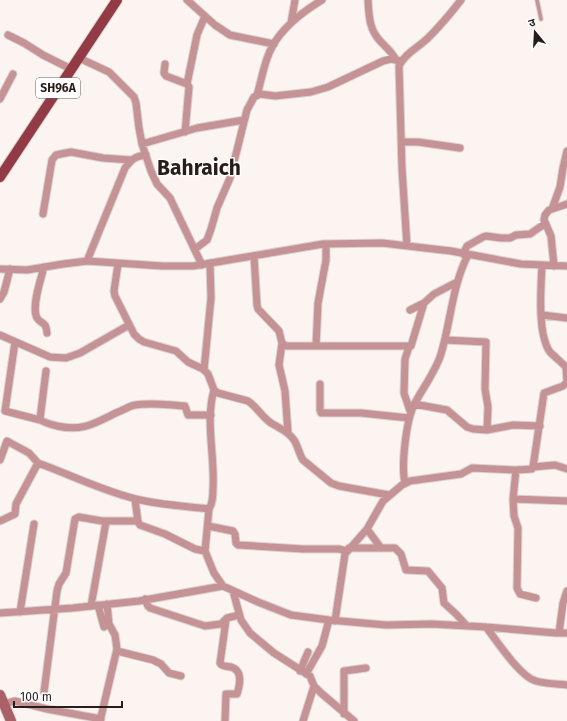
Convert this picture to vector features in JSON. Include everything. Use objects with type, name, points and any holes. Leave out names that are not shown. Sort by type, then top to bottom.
[{"type":"main road","name":"SH96A","points":[[0,177],[117,0]]},
{"type":"street","points":[[186,0],[223,31],[230,35],[274,44]]},
{"type":"street","points":[[291,23],[295,0]]},
{"type":"street","points":[[196,249],[207,240],[217,208],[230,178],[234,156],[250,102],[257,95],[274,44],[291,23],[322,0]]},
{"type":"street","points":[[368,0],[372,30],[380,42],[392,53],[394,62],[399,66],[407,246]]},
{"type":"street","points":[[257,95],[275,96],[311,92],[328,87],[374,65],[394,62],[427,39],[461,0]]},
{"type":"street","points":[[185,132],[190,90],[188,84],[197,35],[205,16]]},
{"type":"street","points":[[8,35],[71,69]]},
{"type":"street","points":[[79,58],[109,72],[134,97],[142,144],[157,184],[170,198],[196,249],[206,264]]},
{"type":"street","points":[[165,64],[164,74],[166,76],[188,84]]},
{"type":"street","points":[[0,98],[13,74]]},
{"type":"street","points":[[142,144],[204,126],[244,120]]},
{"type":"street","points":[[402,142],[418,142],[460,148]]},
{"type":"street","points":[[552,209],[560,187],[567,151]]},
{"type":"street","points":[[43,214],[52,160],[56,155],[71,152],[103,158],[131,160]]},
{"type":"street","points":[[87,261],[125,168],[131,160],[140,155],[146,155]]},
{"type":"street","points":[[554,266],[551,236],[544,220],[546,212],[567,204]]},
{"type":"street","points":[[405,483],[403,468],[410,415],[414,404],[438,363],[445,340],[457,282],[466,254],[466,246],[483,236],[510,238],[530,234],[546,224]]},
{"type":"street","points":[[0,269],[27,270],[87,261],[118,264],[193,266],[326,244],[382,243],[466,254],[521,264],[567,266]]},
{"type":"street","points":[[203,244],[211,298],[204,370]]},
{"type":"street","points":[[316,346],[318,303],[326,260],[326,244]]},
{"type":"street","points":[[254,256],[257,305],[261,313],[279,330],[282,343],[279,365],[285,391],[288,433]]},
{"type":"street","points":[[118,264],[114,291],[134,334],[139,339],[176,351],[188,362],[204,370],[208,374],[214,390],[211,402],[214,481],[213,502],[209,509],[204,551],[214,573],[223,586],[291,615],[386,625],[432,624],[563,633],[563,603],[567,591]]},
{"type":"street","points":[[533,467],[544,393],[565,385],[567,382],[566,367],[550,351],[543,333],[541,301],[542,265]]},
{"type":"street","points":[[44,267],[34,307],[37,318],[46,325],[47,333]]},
{"type":"street","points":[[0,299],[4,292],[10,269]]},
{"type":"street","points":[[410,310],[424,303],[434,294],[457,282]]},
{"type":"street","points":[[410,415],[404,392],[405,359],[409,347],[412,345],[424,303]]},
{"type":"street","points":[[542,315],[567,318]]},
{"type":"street","points":[[0,335],[50,357],[66,358],[80,353],[129,325]]},
{"type":"street","points":[[445,340],[486,342],[485,389],[488,407],[487,430]]},
{"type":"street","points":[[15,342],[5,411],[62,427],[83,428],[135,405],[156,403],[185,406],[187,414],[189,415],[211,415]]},
{"type":"street","points":[[282,343],[286,346],[409,347]]},
{"type":"street","points":[[40,420],[46,371]]},
{"type":"street","points":[[320,384],[320,410],[322,413],[410,415]]},
{"type":"street","points":[[0,392],[8,390]]},
{"type":"street","points":[[214,390],[222,394],[248,400],[266,419],[288,433],[295,441],[303,460],[331,483],[339,486],[389,495]]},
{"type":"street","points":[[414,404],[447,410],[467,427],[473,429],[487,430],[513,425],[540,426]]},
{"type":"street","points":[[0,460],[4,440],[29,453],[38,463],[134,499],[209,509]]},
{"type":"street","points":[[0,521],[15,514],[16,504],[38,463]]},
{"type":"street","points":[[303,672],[322,646],[332,620],[344,559],[348,549],[367,529],[378,508],[389,495],[410,481],[461,474],[472,468],[516,470],[555,465],[567,468]]},
{"type":"street","points":[[516,470],[513,499],[514,516],[518,528],[518,588],[520,594],[536,598]]},
{"type":"street","points":[[134,499],[140,525],[165,534],[195,549],[204,551]]},
{"type":"street","points":[[513,499],[567,501]]},
{"type":"street","points":[[44,692],[57,587],[66,573],[75,519],[79,517],[106,522],[138,521]]},
{"type":"street","points":[[104,627],[94,605],[106,522]]},
{"type":"street","points":[[20,612],[34,524]]},
{"type":"street","points":[[208,526],[233,531],[235,534],[236,543],[238,545],[303,549],[395,548],[400,551],[406,570],[428,571],[442,588],[444,603],[467,626]]},
{"type":"street","points":[[367,529],[381,548]]},
{"type":"street","points":[[0,613],[107,604],[223,586]]},
{"type":"street","points":[[233,591],[241,620],[250,633],[274,653],[310,676],[314,686],[344,714],[354,721]]},
{"type":"street","points":[[145,599],[150,608],[205,626],[216,626],[229,618],[239,615]]},
{"type":"street","points":[[11,721],[2,700],[15,701],[101,720],[117,651],[117,641],[109,624],[107,604]]},
{"type":"street","points":[[224,721],[226,694],[237,694],[240,677],[238,672],[233,668],[223,666],[220,663],[226,620]]},
{"type":"street","points":[[486,627],[516,665],[529,678],[543,682],[567,685]]},
{"type":"street","points":[[117,651],[153,660],[161,664],[169,673],[181,676]]},
{"type":"street","points":[[303,672],[308,652]]},
{"type":"street","points":[[344,714],[344,671],[366,668]]},
{"type":"street","points":[[303,721],[314,686]]},
{"type":"lane","points":[[536,0],[541,19]]},
{"type":"district","name":"Bahraich","points":[[199,168]]}]
